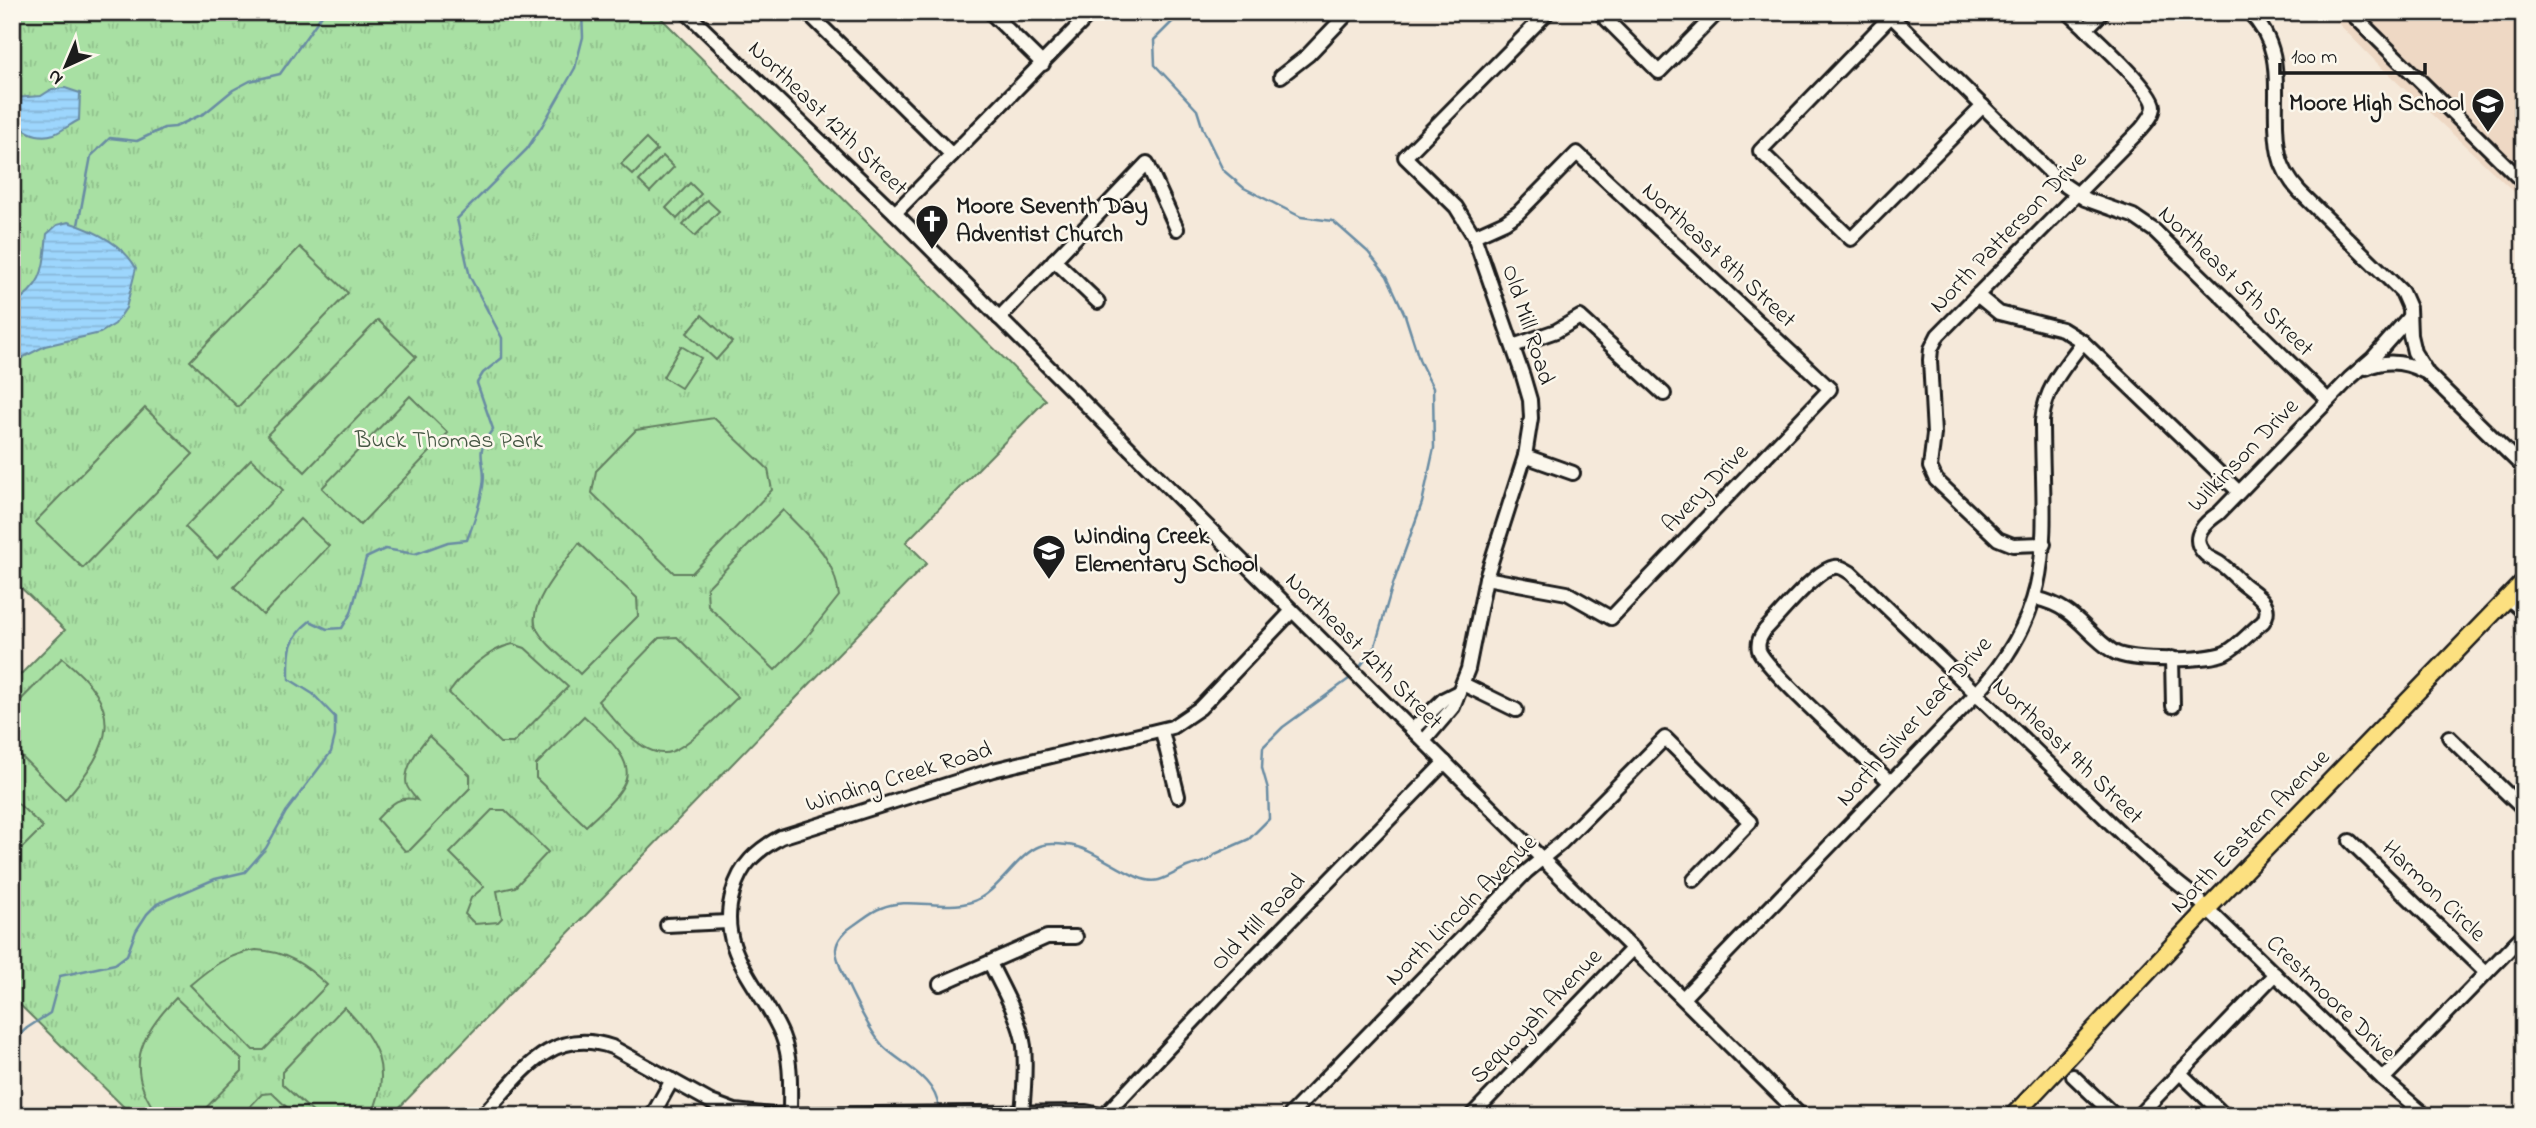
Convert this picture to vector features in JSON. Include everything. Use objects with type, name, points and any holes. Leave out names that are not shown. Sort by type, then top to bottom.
[{"type":"main road","name":"North Eastern Avenue","points":[[2021,1113],[2207,909],[2524,581]]},
{"type":"street","name":"Northeast 12th Street","points":[[686,12],[894,213],[1801,1116]]},
{"type":"street","points":[[807,12],[952,155]]},
{"type":"street","points":[[990,12],[1043,64]]},
{"type":"street","points":[[894,213],[1092,12]]},
{"type":"street","points":[[1281,76],[1308,55],[1349,12]]},
{"type":"street","name":"Old Mill Road","points":[[1424,741],[1453,707],[1473,651],[1486,578],[1525,456],[1531,418],[1530,400],[1475,236],[1456,206],[1405,157],[1548,12]]},
{"type":"street","points":[[1599,12],[1659,72],[1718,12]]},
{"type":"street","name":"North Patterson Drive","points":[[2044,544],[2013,545],[1998,539],[1931,474],[1930,459],[1934,434],[1930,360],[1931,349],[1938,335],[2148,121],[2154,106],[2153,99],[2142,84],[2068,12]]},
{"type":"street","points":[[2086,29],[2103,12]]},
{"type":"street","points":[[2249,12],[2272,45],[2276,64],[2278,153],[2286,174],[2300,192],[2402,292],[2407,300],[2414,352],[2428,374],[2524,468]]},
{"type":"street","points":[[2350,12],[2524,183]]},
{"type":"street","points":[[1889,14],[1760,151],[1851,239],[1983,106]]},
{"type":"street","name":"Northeast 5th Street","points":[[1889,14],[2060,182],[2096,204],[2133,216],[2155,231],[2328,400]]},
{"type":"street","name":"Northeast 8th Street","points":[[1475,236],[1518,214],[1577,153],[1830,389]]},
{"type":"street","points":[[999,318],[1147,163],[1177,229]]},
{"type":"street","points":[[1054,260],[1098,302]]},
{"type":"street","points":[[1977,295],[1999,313],[2062,329],[2083,342],[2239,492]]},
{"type":"street","points":[[1513,346],[1556,331],[1580,317],[1664,394]]},
{"type":"street","name":"Wilkinson Drive","points":[[2035,598],[2065,608],[2118,654],[2138,659],[2222,654],[2263,622],[2266,607],[2261,597],[2223,565],[2205,554],[2199,544],[2201,527],[2362,369],[2409,317]]},
{"type":"street","name":"North Silver Leaf Drive","points":[[1683,998],[1993,676],[2010,651],[2035,598],[2044,544],[2044,406],[2052,383],[2083,342]]},
{"type":"street","points":[[2362,369],[2374,364],[2395,362],[2405,363],[2428,374]]},
{"type":"street","name":"Avery Drive","points":[[1486,578],[1567,593],[1611,618],[1830,389]]},
{"type":"street","points":[[1525,456],[1573,472]]},
{"type":"street","name":"Northeast 9th Street","points":[[1890,782],[1780,676],[1760,652],[1760,640],[1765,630],[1817,577],[1837,566],[1851,573],[2124,836],[2207,909]]},
{"type":"street","points":[[2508,598],[2524,612]]},
{"type":"street","name":"Winding Creek Road","points":[[790,1115],[789,1066],[782,1035],[737,955],[727,922],[734,887],[746,864],[761,849],[781,838],[993,770],[1162,731],[1180,723],[1200,708],[1292,611]]},
{"type":"street","points":[[2172,658],[2173,706]]},
{"type":"street","points":[[1412,730],[1444,699],[1460,688],[1516,710]]},
{"type":"street","points":[[1162,731],[1178,796]]},
{"type":"street","points":[[2449,737],[2524,810]]},
{"type":"street","name":"North Lincoln Avenue","points":[[1289,1116],[1526,872],[1561,843],[1665,738],[1751,822],[1694,880]]},
{"type":"street","name":"Old Mill Road","points":[[1106,1115],[1445,762]]},
{"type":"street","name":"Harmon Circle","points":[[2350,841],[2486,973]]},
{"type":"street","name":"Crestmoore Drive","points":[[2207,909],[2383,1079],[2426,1116]]},
{"type":"street","points":[[667,925],[727,922]]},
{"type":"street","points":[[2383,1079],[2524,934]]},
{"type":"street","points":[[940,984],[1047,937],[1076,937]]},
{"type":"street","name":"Sequoyah Avenue","points":[[1471,1116],[1633,948]]},
{"type":"street","points":[[990,963],[1024,1046],[1024,1096],[1021,1113]]},
{"type":"street","points":[[2138,1116],[2275,974]]},
{"type":"street","points":[[482,1116],[542,1055],[567,1042],[583,1040],[605,1044],[711,1102],[735,1111],[771,1115],[1086,1112],[1106,1115]]},
{"type":"street","points":[[2179,1072],[2225,1116]]},
{"type":"street","points":[[2073,1076],[2115,1116]]},
{"type":"street","points":[[652,1116],[672,1080]]},
{"type":"shaded area","name":"Moore High School","points":[[2327,12],[2524,12],[2524,201],[2382,68]]},
{"type":"green space","name":"Buck Thomas Park","points":[[12,12],[655,12],[1046,400],[906,542],[927,563],[391,1116],[133,1116],[12,997],[12,683],[65,630],[12,579]]},
{"type":"green space","points":[[646,139],[657,150],[633,175],[621,164]]},
{"type":"green space","points":[[663,156],[674,167],[650,192],[639,181]]},
{"type":"green space","points":[[690,183],[701,194],[677,219],[666,208]]},
{"type":"green space","points":[[707,200],[719,211],[695,236],[683,225]]},
{"type":"green space","points":[[300,247],[348,293],[238,407],[190,361]]},
{"type":"green space","points":[[702,315],[732,342],[716,360],[687,333]]},
{"type":"green space","points":[[378,320],[416,357],[305,472],[267,435]]},
{"type":"green space","points":[[681,346],[701,358],[681,388],[663,377]]},
{"type":"green space","points":[[410,396],[448,433],[360,525],[322,488]]},
{"type":"green space","points":[[145,408],[193,454],[83,568],[35,522]]},
{"type":"green space","points":[[714,418],[768,469],[772,490],[692,573],[674,573],[592,493],[596,471],[636,430]]},
{"type":"green space","points":[[251,459],[283,490],[217,558],[185,527]]},
{"type":"green space","points":[[783,510],[826,558],[832,569],[839,596],[802,643],[775,670],[708,606],[707,588]]},
{"type":"green space","points":[[300,519],[329,546],[263,615],[234,587]]},
{"type":"green space","points":[[579,543],[637,598],[638,616],[580,674],[543,639],[536,627],[535,617],[542,595]]},
{"type":"green space","points":[[677,637],[738,697],[682,746],[660,753],[635,740],[598,701],[659,638]]},
{"type":"green space","points":[[513,644],[525,648],[568,687],[513,743],[500,743],[449,693],[477,663],[494,651]]},
{"type":"green space","points":[[62,658],[82,676],[96,694],[104,711],[106,727],[94,761],[65,800],[12,747],[12,709]]},
{"type":"green space","points":[[584,716],[616,747],[626,766],[627,776],[616,797],[586,826],[536,778],[536,765]]},
{"type":"green space","points":[[429,736],[470,775],[470,788],[410,850],[405,851],[377,819],[399,800],[417,800],[407,786],[407,773],[416,752]]},
{"type":"green space","points":[[12,798],[43,827],[12,858]]},
{"type":"green space","points":[[492,810],[505,810],[548,852],[515,887],[497,891],[502,918],[498,922],[475,924],[465,914],[471,898],[484,887],[450,853]]},
{"type":"green space","points":[[256,950],[277,953],[295,960],[327,985],[264,1050],[253,1050],[190,985],[220,962]]},
{"type":"green space","points":[[176,998],[242,1060],[242,1071],[198,1116],[159,1116],[141,1084],[140,1054],[145,1040],[163,1012]]},
{"type":"green space","points":[[344,1007],[365,1031],[378,1057],[381,1084],[378,1099],[371,1116],[317,1116],[282,1084],[282,1072]]},
{"type":"green space","points":[[272,1093],[296,1116],[241,1116],[262,1094]]},
{"type":"water","points":[[65,88],[80,93],[79,120],[57,133],[45,136],[29,132],[17,122],[12,106],[14,98],[41,96],[52,89]]},
{"type":"water","points":[[68,222],[107,239],[130,259],[136,268],[126,308],[115,324],[100,333],[45,346],[12,363],[12,305],[37,283],[43,267],[47,234],[57,225]]},
{"type":"waterway","points":[[78,225],[91,156],[110,138],[137,141],[164,128],[175,127],[205,113],[233,90],[250,81],[280,74],[324,12]]},
{"type":"waterway","points":[[12,1042],[50,1013],[60,976],[115,964],[127,955],[136,931],[157,904],[215,879],[245,872],[266,848],[286,812],[331,752],[335,736],[335,717],[313,694],[289,679],[291,647],[302,628],[310,621],[327,629],[342,628],[351,613],[366,558],[385,549],[415,554],[448,542],[467,540],[483,486],[481,452],[493,429],[477,383],[483,373],[502,358],[502,338],[470,277],[457,219],[527,149],[542,126],[575,68],[583,37],[582,12]]},
{"type":"waterway","points":[[1197,12],[1173,21],[1154,40],[1155,65],[1197,110],[1223,170],[1244,188],[1301,217],[1333,221],[1368,252],[1387,276],[1405,315],[1420,362],[1433,388],[1434,448],[1422,503],[1393,584],[1375,646],[1357,671]]},
{"type":"waterway","points":[[939,1109],[937,1099],[926,1081],[885,1048],[863,1016],[848,985],[836,949],[845,932],[874,911],[891,905],[949,905],[971,902],[989,892],[1031,851],[1043,845],[1078,847],[1150,881],[1163,879],[1206,861],[1215,854],[1249,839],[1269,819],[1268,789],[1262,768],[1263,747],[1283,727],[1353,676]]},
{"type":"place","name":"Moore High School","points":[[2488,134]]},
{"type":"place","name":"Moore Seventh Day Adventist Church","points":[[932,251]]},
{"type":"place","name":"Winding Creek Elementary School","points":[[1049,581]]}]
